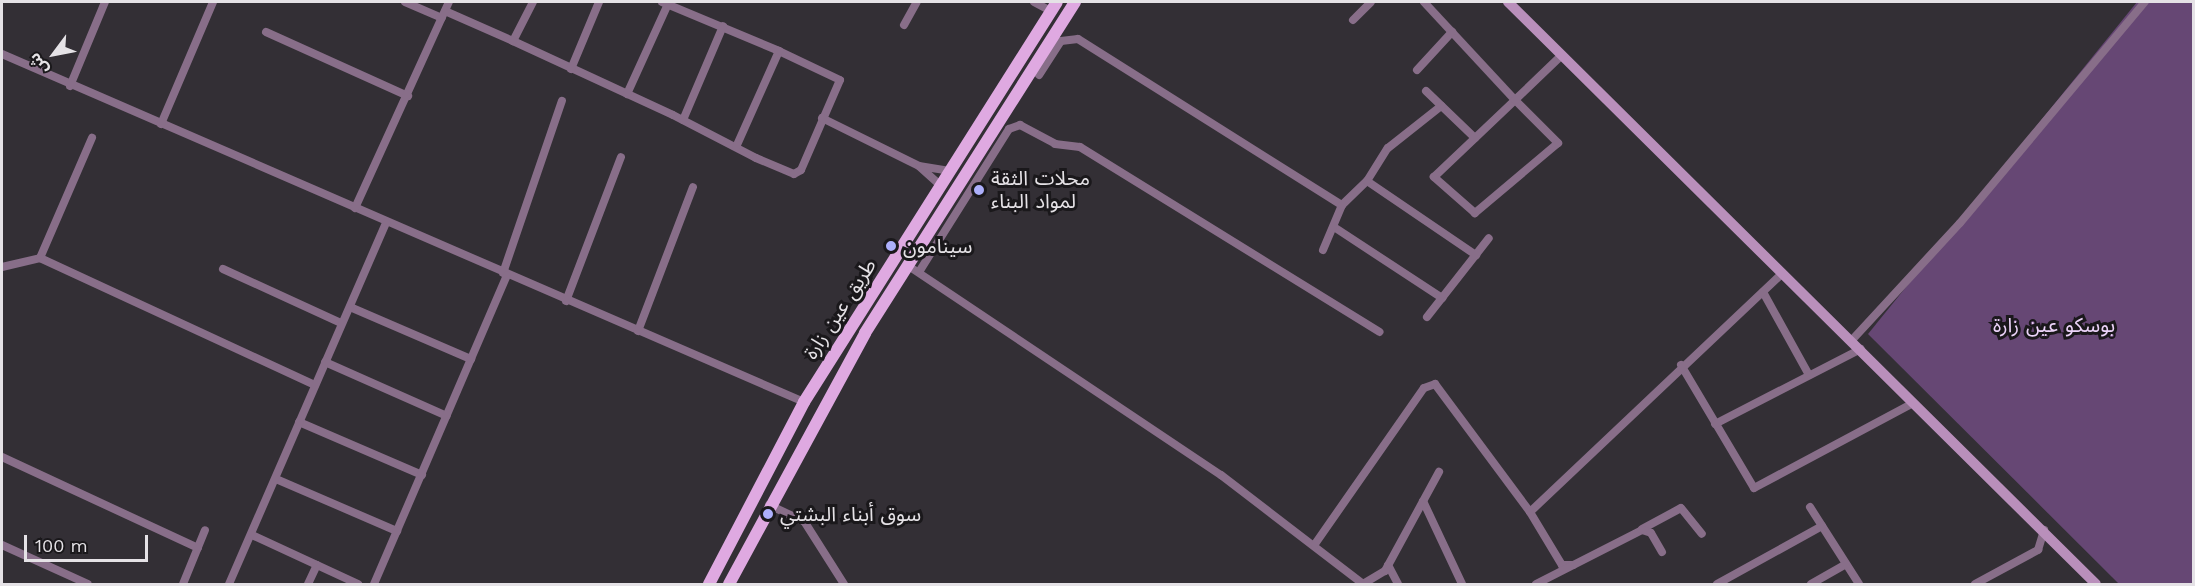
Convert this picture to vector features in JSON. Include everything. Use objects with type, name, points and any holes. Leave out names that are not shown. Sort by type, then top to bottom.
[{"type":"main road","name":"طريق عين زارة","points":[[729,585],[769,505],[908,265],[1075,2]]},
{"type":"main road","points":[[1508,2],[1852,340],[1913,403],[2044,528],[2096,585]]},
{"type":"main road","name":"طريق عين زارة","points":[[709,585],[804,402],[1054,6]]},
{"type":"street","points":[[70,86],[105,2]]},
{"type":"street","points":[[161,124],[213,2]]},
{"type":"street","points":[[405,2],[513,41],[571,69],[683,120],[735,147],[798,174],[840,80],[723,26],[665,3],[627,94]]},
{"type":"street","points":[[355,208],[450,2]]},
{"type":"street","points":[[513,41],[533,2]]},
{"type":"street","points":[[571,69],[599,2]]},
{"type":"street","points":[[904,25],[917,2]]},
{"type":"street","points":[[1034,2],[1054,6]]},
{"type":"street","points":[[1353,20],[1371,2]]},
{"type":"street","points":[[1424,2],[1515,100],[1558,143],[1475,213],[1434,177],[1515,100],[1563,55]]},
{"type":"street","points":[[1852,340],[1960,223],[2145,2]]},
{"type":"street","points":[[683,120],[723,26]]},
{"type":"street","points":[[266,32],[408,96]]},
{"type":"street","points":[[1417,70],[1452,32]]},
{"type":"street","points":[[1039,75],[1062,41],[1078,39],[1342,205]]},
{"type":"street","points":[[735,147],[779,51]]},
{"type":"street","points":[[2,54],[70,86],[804,402]]},
{"type":"street","points":[[1426,91],[1475,138]]},
{"type":"street","points":[[374,585],[505,274],[562,100]]},
{"type":"street","points":[[1323,250],[1337,229],[1342,205],[1367,181],[1394,141],[1441,106]]},
{"type":"street","points":[[822,118],[919,166],[950,171]]},
{"type":"street","points":[[919,272],[1009,129],[1020,125],[1055,144],[1080,147],[1380,332]]},
{"type":"street","points":[[40,258],[92,138]]},
{"type":"street","points":[[566,301],[621,157]]},
{"type":"street","points":[[919,166],[940,186]]},
{"type":"street","points":[[1367,181],[1476,255]]},
{"type":"street","points":[[638,331],[693,187]]},
{"type":"street","points":[[229,585],[386,223]]},
{"type":"street","points":[[1337,229],[1442,298]]},
{"type":"street","points":[[1426,317],[1489,238]]},
{"type":"street","points":[[2,267],[40,258],[315,385]]},
{"type":"street","points":[[908,265],[1017,334],[1315,544],[1363,585],[1388,565],[1438,472]]},
{"type":"street","points":[[223,269],[341,323]]},
{"type":"street","points":[[1530,512],[1681,365],[1783,273]]},
{"type":"street","points":[[1763,292],[1809,375]]},
{"type":"street","points":[[350,307],[471,359]]},
{"type":"street","points":[[1715,424],[1861,349]]},
{"type":"street","points":[[325,362],[447,416]]},
{"type":"street","points":[[1681,365],[1748,484],[1761,487],[1913,403]]},
{"type":"street","points":[[1315,544],[1424,388],[1435,384],[1530,512],[1562,566],[1572,565]]},
{"type":"street","points":[[299,422],[422,475]]},
{"type":"street","points":[[2,457],[198,548]]},
{"type":"street","points":[[276,479],[397,531]]},
{"type":"street","points":[[1423,501],[1462,585]]},
{"type":"street","points":[[769,505],[804,521],[844,585]]},
{"type":"street","points":[[1810,507],[1859,585]]},
{"type":"street","points":[[1536,585],[1681,508],[1702,534]]},
{"type":"street","points":[[1718,584],[1822,526]]},
{"type":"street","points":[[1975,585],[2038,549],[2044,528]]},
{"type":"street","points":[[183,585],[206,530]]},
{"type":"street","points":[[1642,530],[1651,533],[1662,552]]},
{"type":"street","points":[[252,535],[358,585]]},
{"type":"street","points":[[2,545],[88,585]]},
{"type":"street","points":[[1811,585],[1846,564]]},
{"type":"street","points":[[308,585],[317,565]]},
{"type":"street","points":[[1388,565],[1398,585]]},
{"type":"green space","name":"بوسكو عين زارة","points":[[2137,2],[2193,2],[2193,584],[2119,584],[1868,334]]},
{"type":"place","name":"محلات الثقة لمواد البناء","points":[[979,190]]},
{"type":"place","name":"سينامون","points":[[891,246]]},
{"type":"place","name":"سوق أبناء البشتي","points":[[768,514]]}]
